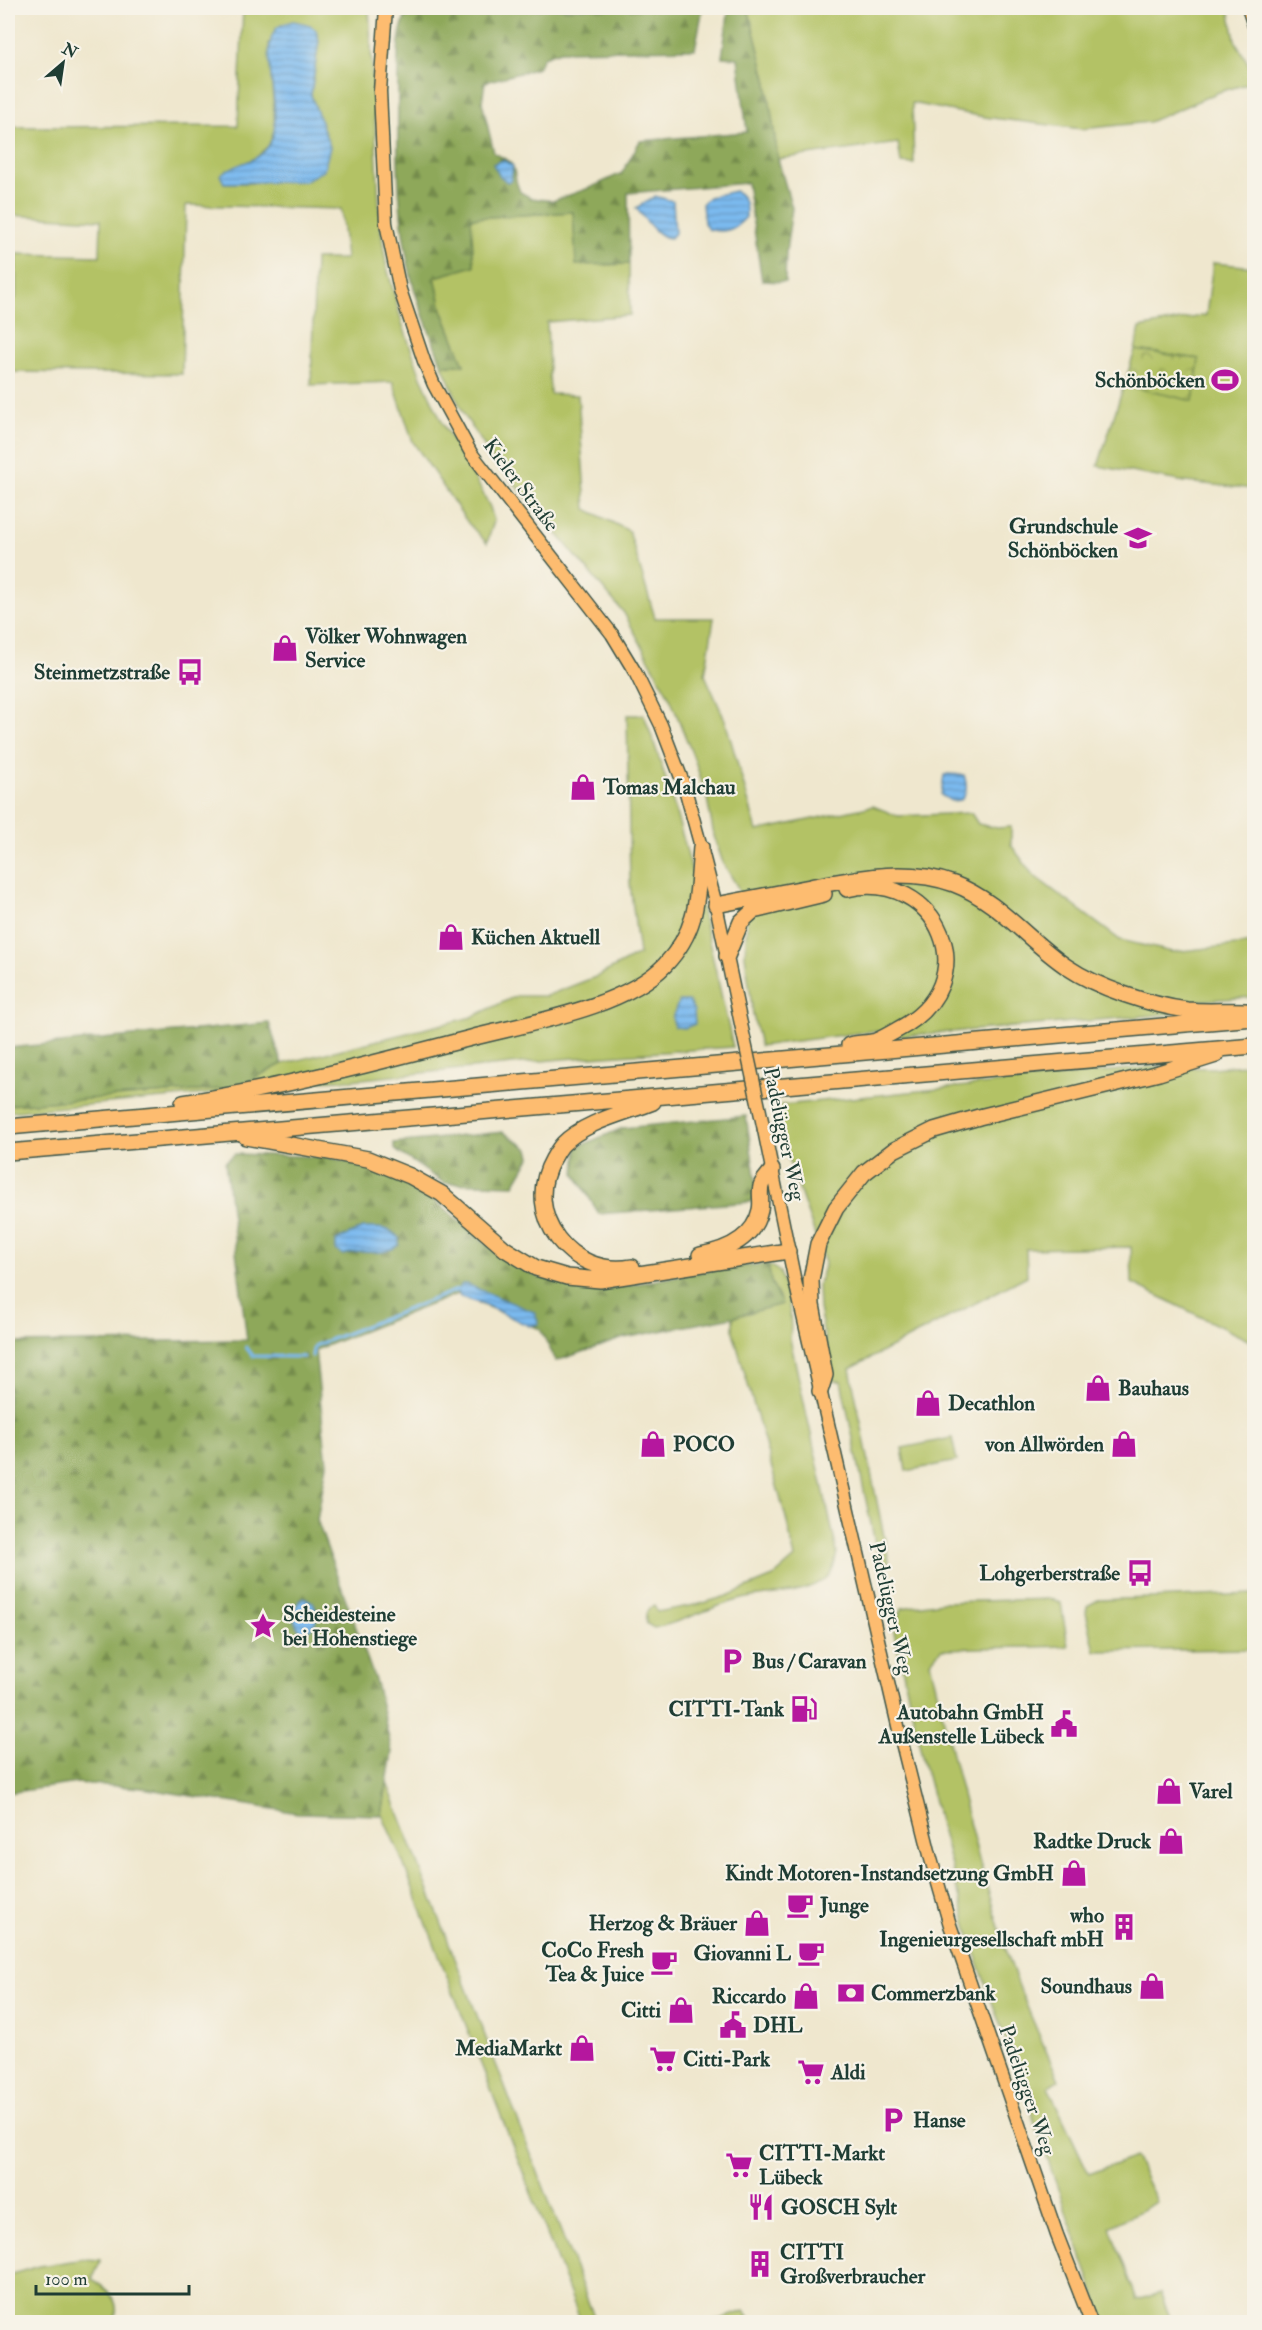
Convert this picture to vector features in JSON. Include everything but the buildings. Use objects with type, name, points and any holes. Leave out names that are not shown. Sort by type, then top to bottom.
[{"type":"highway","points":[[91,1120],[149,1108],[248,1093],[368,1065],[594,1006],[630,991],[647,982],[664,967],[689,933],[696,906],[701,847]]},
{"type":"highway","points":[[716,905],[867,876],[895,874],[922,876],[954,884],[987,900],[1068,968],[1112,990],[1153,1004],[1188,1010],[1254,1011]]},
{"type":"highway","points":[[707,1066],[774,1051],[825,1048],[876,1041],[913,1022],[928,1008],[942,988],[946,968],[943,939],[926,911],[895,891],[877,887],[854,887],[753,911],[741,922],[727,956]]},
{"type":"highway","points":[[8,1127],[1254,1018]]},
{"type":"highway","points":[[8,1152],[1249,1046]]},
{"type":"highway","points":[[820,1391],[825,1375],[812,1305],[811,1280],[818,1244],[836,1208],[864,1173],[894,1150],[934,1130],[1159,1072],[1249,1046]]},
{"type":"highway","points":[[669,1095],[616,1117],[583,1127],[562,1145],[547,1170],[543,1185],[543,1207],[551,1230],[564,1247],[582,1259],[623,1269],[714,1252],[728,1247],[740,1241],[756,1221],[760,1209],[761,1185],[772,1170]]},
{"type":"highway","points":[[228,1133],[368,1160],[410,1176],[442,1194],[505,1249],[536,1268],[567,1277],[600,1280],[788,1251]]},
{"type":"main road","name":"Kieler Straße","points":[[386,8],[380,91],[386,223],[400,290],[424,361],[434,385],[471,453],[598,616],[635,672],[673,752],[684,785],[727,956]]},
{"type":"main road","points":[[1248,8],[1254,26]]},
{"type":"main road","name":"Padelügger Weg","points":[[727,956],[788,1251],[820,1391],[902,1743],[950,1925],[1057,2235],[1091,2322]]},
{"type":"green space","points":[[243,8],[369,8],[380,224],[386,264],[402,323],[421,377],[445,428],[490,507],[494,521],[487,543],[468,523],[413,442],[393,382],[311,385],[315,259],[346,259],[341,209],[186,205],[182,374],[8,372],[10,298],[16,298],[16,254],[100,256],[101,220],[8,215],[8,127],[238,126]],"holes":[[[319,40],[311,95],[330,147],[252,183],[224,183],[225,171],[256,158],[269,145],[275,129],[269,43]]]},
{"type":"green space","points":[[410,8],[703,8],[695,49],[560,51],[543,57],[538,68],[485,82],[482,102],[494,153],[512,165],[520,192],[531,198],[553,201],[622,173],[640,141],[747,132],[738,58],[722,57],[729,8],[748,8],[767,83],[778,159],[792,208],[786,252],[785,282],[762,281],[747,183],[628,193],[629,264],[576,265],[573,212],[471,218],[474,266],[435,277],[442,310],[464,365],[442,365],[414,288],[408,265],[401,216],[398,166],[398,60],[402,27]]},
{"type":"green space","points":[[748,8],[1229,8],[1235,40],[1254,74],[1254,82],[1219,92],[1149,122],[1082,129],[984,117],[912,103],[914,164],[901,163],[898,143],[778,159],[767,83]]},
{"type":"green space","points":[[573,212],[606,265],[629,264],[630,315],[547,322],[550,394],[578,395],[586,509],[629,531],[655,618],[714,618],[705,675],[725,720],[757,831],[873,806],[898,816],[971,813],[978,824],[997,828],[1011,827],[1011,845],[1033,875],[1120,940],[1172,952],[1254,943],[1254,997],[1178,1002],[1171,1014],[902,1036],[873,1031],[760,1046],[745,955],[747,923],[737,886],[723,863],[714,836],[707,798],[670,698],[624,613],[491,456],[464,415],[442,365],[464,365],[442,310],[435,277],[474,266],[470,218]]},
{"type":"green space","points":[[1213,263],[1254,267],[1254,489],[1185,482],[1098,466],[1124,385],[1193,400],[1199,359],[1135,350],[1140,328],[1206,315]]},
{"type":"green space","points":[[1135,350],[1199,359],[1193,401],[1124,385]]},
{"type":"green space","points":[[627,715],[644,715],[658,756],[694,879],[733,1047],[562,1059],[352,1080],[282,1081],[219,1093],[8,1112],[8,1105],[235,1088],[282,1064],[472,1017],[516,996],[546,996],[598,976],[639,954],[630,884]]},
{"type":"green space","points":[[269,1023],[282,1064],[235,1088],[8,1105],[8,1048]]},
{"type":"green space","points":[[1254,1064],[1254,1343],[1132,1283],[1131,1247],[1026,1249],[1027,1276],[850,1369],[889,1561],[885,1567],[877,1553],[841,1381],[833,1381],[819,1308],[818,1285],[825,1263],[780,1135],[774,1106],[1150,1067],[1212,1068]]},
{"type":"green space","points":[[746,1116],[758,1195],[750,1202],[599,1214],[575,1174],[577,1147],[623,1128]]},
{"type":"green space","points":[[503,1132],[529,1149],[531,1156],[514,1185],[444,1183],[394,1149],[394,1143]]},
{"type":"green space","points":[[235,1154],[326,1157],[368,1166],[402,1180],[437,1202],[510,1264],[539,1277],[594,1290],[725,1267],[768,1264],[771,1282],[782,1304],[733,1317],[624,1338],[556,1361],[540,1329],[457,1294],[315,1350],[327,1464],[317,1520],[376,1683],[392,1752],[382,1815],[298,1813],[142,1788],[77,1783],[8,1793],[8,1343],[247,1340],[225,1162]]},
{"type":"green space","points":[[768,1264],[780,1272],[787,1297],[791,1322],[790,1339],[837,1552],[834,1566],[827,1577],[808,1588],[742,1599],[654,1628],[647,1624],[646,1613],[654,1605],[657,1612],[727,1596],[773,1577],[795,1558],[786,1518],[733,1332],[733,1317],[781,1304],[771,1282]]},
{"type":"green space","points":[[952,1438],[957,1461],[906,1471],[902,1448]]},
{"type":"green space","points":[[1254,1594],[1254,1649],[1095,1651],[1086,1612],[1087,1606],[1098,1600]]},
{"type":"green space","points":[[1051,1599],[1061,1603],[1068,1646],[941,1649],[930,1662],[965,1806],[995,1914],[1018,1982],[1059,2080],[1048,2087],[1089,2174],[1135,2157],[1157,2202],[1110,2227],[1137,2300],[1160,2293],[1172,2322],[1105,2322],[973,1948],[924,1765],[894,1632],[902,1608],[942,1602]]},
{"type":"green space","points":[[387,1783],[596,2322],[581,2322],[400,1855],[382,1815]]},
{"type":"green space","points":[[84,2259],[101,2260],[92,2280],[109,2292],[115,2302],[114,2322],[8,2322],[8,2275],[40,2266]]},
{"type":"green space","points":[[744,2311],[751,2322],[713,2322]]},
{"type":"water","points":[[293,21],[307,24],[316,30],[319,40],[311,95],[330,147],[324,170],[305,181],[224,183],[220,175],[232,167],[253,160],[270,143],[275,116],[269,53],[271,40],[278,27]]},
{"type":"water","points":[[503,160],[513,166],[511,181],[507,182],[499,175],[493,164]]},
{"type":"water","points":[[735,191],[745,202],[746,217],[729,230],[708,229],[704,223],[702,204],[709,197]]},
{"type":"water","points":[[655,196],[673,201],[675,233],[671,238],[656,231],[636,208]]},
{"type":"water","points":[[944,775],[964,775],[966,788],[961,800],[951,801],[941,795]]},
{"type":"water","points":[[679,1001],[689,1001],[694,1011],[695,1024],[685,1028],[675,1027],[672,1018]]},
{"type":"water","points":[[362,1228],[382,1228],[391,1231],[399,1238],[399,1245],[385,1251],[343,1255],[336,1250],[336,1241]]},
{"type":"water","points":[[462,1284],[534,1312],[539,1324],[529,1326],[483,1304],[460,1297],[457,1290]]},
{"type":"water","points":[[304,1597],[313,1602],[317,1616],[314,1625],[302,1632],[294,1619],[294,1614],[297,1604]]},
{"type":"waterway","points":[[312,1356],[314,1346],[457,1290]]},
{"type":"waterway","points":[[246,1347],[253,1356],[304,1357]]},
{"type":"place","name":"Schönböcken","points":[[1225,380]]},
{"type":"place","name":"Grundschule Schönböcken","points":[[1138,538]]},
{"type":"place","name":"Völker Wohnwagen Service","points":[[285,648]]},
{"type":"place","name":"Steinmetzstraße","points":[[190,672]]},
{"type":"place","name":"Tomas Malchau","points":[[583,787]]},
{"type":"place","name":"Küchen Aktuell","points":[[451,937]]},
{"type":"place","name":"Bauhaus","points":[[1098,1388]]},
{"type":"place","name":"Decathlon","points":[[928,1403]]},
{"type":"place","name":"POCO","points":[[653,1444]]},
{"type":"place","name":"von Allwörden","points":[[1124,1444]]},
{"type":"place","name":"Lohgerberstraße","points":[[1140,1573]]},
{"type":"place","name":"Scheidesteine bei Hohenstiege","points":[[263,1626]]},
{"type":"place","name":"Bus / Caravan","points":[[732,1661]]},
{"type":"place","name":"CITTI-Tank","points":[[804,1709]]},
{"type":"place","name":"Autobahn GmbH Außenstelle Lübeck","points":[[1064,1724]]},
{"type":"place","name":"Varel","points":[[1169,1791]]},
{"type":"place","name":"Radtke Druck","points":[[1171,1841]]},
{"type":"place","name":"Kindt Motoren-Instandsetzung GmbH","points":[[1074,1873]]},
{"type":"place","name":"Junge","points":[[800,1905]]},
{"type":"place","name":"Herzog & Bräuer","points":[[757,1923]]},
{"type":"place","name":"who Ingenieurgesellschaft mbH","points":[[1124,1927]]},
{"type":"place","name":"Giovanni L","points":[[811,1953]]},
{"type":"place","name":"CoCo Fresh Tea & Juice","points":[[664,1962]]},
{"type":"place","name":"Soundhaus","points":[[1152,1986]]},
{"type":"place","name":"Commerzbank","points":[[851,1993]]},
{"type":"place","name":"Riccardo","points":[[806,1996]]},
{"type":"place","name":"Citti","points":[[681,2010]]},
{"type":"place","name":"DHL","points":[[733,2025]]},
{"type":"place","name":"MediaMarkt","points":[[582,2048]]},
{"type":"place","name":"Citti-Park","points":[[663,2059]]},
{"type":"place","name":"Aldi","points":[[811,2072]]},
{"type":"place","name":"Hanse","points":[[893,2120]]},
{"type":"place","name":"CITTI-Markt Lübeck","points":[[739,2165]]},
{"type":"place","name":"GOSCH Sylt","points":[[761,2207]]},
{"type":"place","name":"CITTI Großverbraucher","points":[[760,2264]]}]
